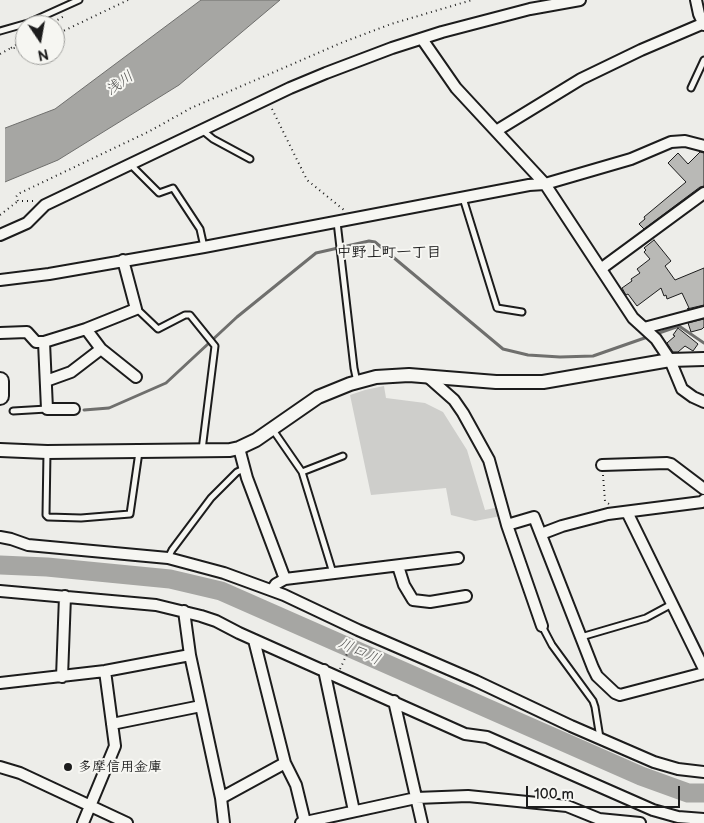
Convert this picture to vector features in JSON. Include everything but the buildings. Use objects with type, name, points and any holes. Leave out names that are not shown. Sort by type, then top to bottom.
[{"type":"highway","points":[[0,381],[0,396]]},
{"type":"street","points":[[0,235],[27,222],[45,205],[267,99],[345,65],[422,39],[497,17],[580,0]]},
{"type":"street","points":[[496,131],[593,73],[703,24],[698,14],[696,0]]},
{"type":"street","points":[[422,39],[456,88],[545,184],[634,318],[656,339],[670,360],[682,389],[693,398],[704,402]]},
{"type":"street","points":[[0,280],[49,274],[204,247],[528,185],[545,184],[631,159],[671,142],[685,141],[704,146]]},
{"type":"street","points":[[602,268],[704,193]]},
{"type":"street","points":[[0,333],[27,332],[36,342],[44,342],[86,329],[136,308],[123,260]]},
{"type":"street","points":[[645,329],[704,312]]},
{"type":"street","points":[[86,329],[101,350],[136,377]]},
{"type":"street","points":[[44,342],[46,409],[74,409]]},
{"type":"street","points":[[46,381],[71,372],[101,350]]},
{"type":"street","points":[[0,450],[47,452],[139,449],[222,450],[239,448],[256,440],[312,400],[357,382],[392,376],[428,376],[496,382],[543,382],[670,360],[704,359]]},
{"type":"street","points":[[428,376],[454,400],[489,460],[507,525],[542,626]]},
{"type":"street","points":[[239,448],[244,469],[285,579]]},
{"type":"street","points":[[602,465],[667,463],[704,489]]},
{"type":"street","points":[[541,534],[562,526],[608,514],[702,502],[704,500]]},
{"type":"street","points":[[624,513],[704,669]]},
{"type":"street","points":[[507,525],[534,517],[598,676],[615,693],[620,695],[704,673]]},
{"type":"street","points":[[0,537],[28,545],[168,558],[210,568],[272,590],[666,766],[688,771],[704,772]]},
{"type":"street","points":[[272,590],[276,584],[285,579],[458,558]]},
{"type":"street","points":[[398,566],[404,585],[413,600],[430,602],[466,596]]},
{"type":"street","points":[[0,591],[156,605],[216,621],[254,640],[465,734],[487,737],[677,820],[704,819]]},
{"type":"street","points":[[62,677],[64,596]]},
{"type":"street","points":[[184,611],[190,655],[221,798],[224,823]]},
{"type":"street","points":[[254,640],[285,763],[296,785],[303,822],[416,798],[468,796],[567,806],[600,820],[640,823]]},
{"type":"street","points":[[0,684],[105,671],[190,655]]},
{"type":"street","points":[[324,670],[354,811]]},
{"type":"street","points":[[83,823],[115,746],[105,671]]},
{"type":"street","points":[[394,701],[422,823]]},
{"type":"street","points":[[112,724],[201,706]]},
{"type":"street","points":[[221,798],[285,763]]},
{"type":"street","points":[[0,766],[20,773],[127,823]]},
{"type":"lane","points":[[0,31],[28,23],[79,0]]},
{"type":"lane","points":[[691,88],[704,60]]},
{"type":"lane","points":[[201,130],[213,139],[250,158]]},
{"type":"lane","points":[[130,164],[159,193],[173,188],[200,229],[204,247]]},
{"type":"lane","points":[[463,198],[497,308],[522,312]]},
{"type":"lane","points":[[337,221],[357,382]]},
{"type":"lane","points":[[136,308],[158,329],[185,315],[190,315],[215,346],[202,450]]},
{"type":"lane","points":[[13,411],[46,409]]},
{"type":"lane","points":[[272,428],[302,472],[333,574]]},
{"type":"lane","points":[[47,452],[46,515],[48,517],[81,518],[130,514],[139,449]]},
{"type":"lane","points":[[302,472],[343,456]]},
{"type":"lane","points":[[168,558],[211,498],[236,472],[244,469]]},
{"type":"lane","points":[[581,637],[646,618],[672,604]]},
{"type":"lane","points":[[542,626],[552,645],[593,701],[600,738]]},
{"type":"path","points":[[65,30],[128,0]]},
{"type":"path","points":[[18,201],[16,197],[18,194],[150,131],[190,108],[283,66],[384,27],[472,0]]},
{"type":"path","points":[[0,54],[15,45]]},
{"type":"path","points":[[9,49],[15,48]]},
{"type":"path","points":[[267,99],[307,180],[354,218]]},
{"type":"path","points":[[0,214],[18,201],[35,201]]},
{"type":"path","points":[[602,465],[605,501],[624,513]]},
{"type":"path","points":[[339,671],[358,630]]},
{"type":"shaded area","points":[[384,386],[386,398],[425,403],[443,412],[467,450],[485,510],[499,507],[501,516],[475,521],[451,515],[446,488],[371,495],[350,395]]},
{"type":"water","name":"浅川","points":[[201,0],[280,0],[179,85],[58,160],[0,184],[0,130],[55,109]]},
{"type":"pier","points":[[5,126],[5,185],[0,187],[0,128]]},
{"type":"waterway","points":[[84,410],[109,408],[166,383],[237,317],[316,253],[369,241],[375,242],[503,349],[528,355],[560,357],[593,356],[679,326],[704,343]]},
{"type":"waterway","name":"川口川","points":[[0,565],[47,567],[170,579],[221,591],[641,776],[688,793],[704,793]]},
{"type":"place","name":"多摩信用金庫","points":[[68,767]]},
{"type":"district","name":"中野上町一丁目","points":[[389,253]]}]
